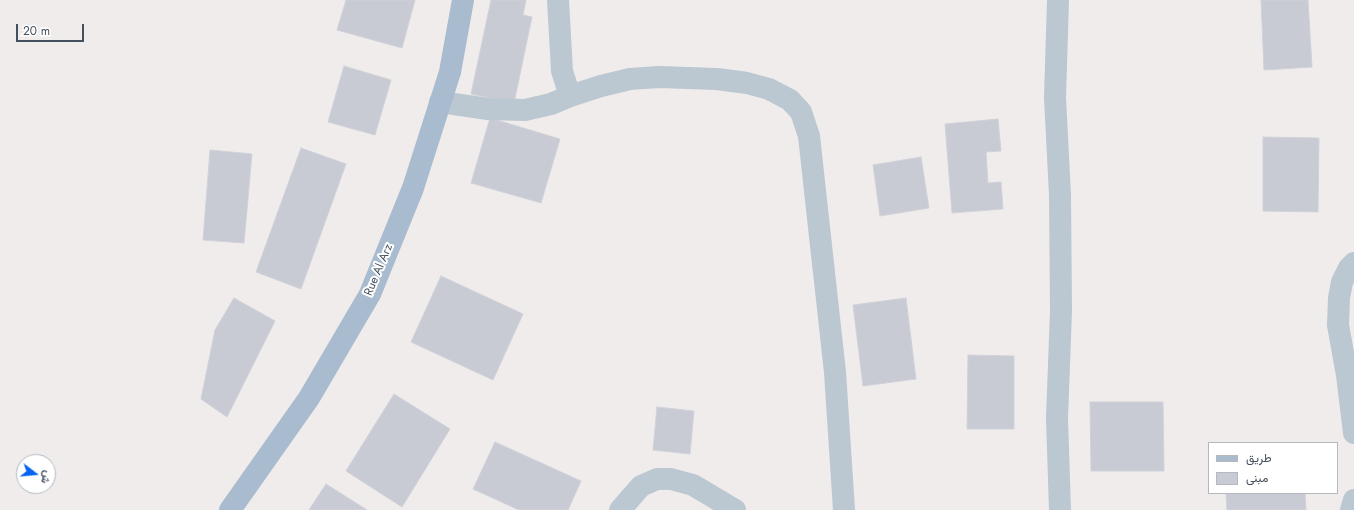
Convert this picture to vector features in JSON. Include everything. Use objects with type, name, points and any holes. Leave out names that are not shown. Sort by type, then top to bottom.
[{"type":"main road","name":"Rue Al Arz","points":[[230,510],[310,398],[370,294],[413,188],[450,72],[464,0]]},
{"type":"street","points":[[558,0],[562,71],[570,96]]},
{"type":"street","points":[[1058,0],[1055,98],[1060,195],[1061,311],[1057,418],[1060,510]]},
{"type":"street","points":[[440,102],[488,109],[525,110],[551,104],[601,86],[630,79],[659,77],[717,79],[747,83],[769,89],[790,100],[801,112],[809,136],[835,372],[844,510]]},
{"type":"street","points":[[1354,263],[1349,268],[1342,282],[1339,298],[1338,325],[1347,375],[1354,433]]},
{"type":"street","points":[[620,510],[641,486],[657,479],[671,479],[693,485],[735,510]]},
{"type":"street","points":[[1351,510],[1354,500]]},
{"type":"building","points":[[346,0],[415,0],[402,48],[337,30]]},
{"type":"building","points":[[491,0],[526,0],[523,15],[532,17],[514,103],[471,94]]},
{"type":"building","points":[[1261,0],[1308,0],[1312,67],[1264,70]]},
{"type":"building","points":[[344,66],[391,80],[375,135],[328,122]]},
{"type":"building","points":[[490,118],[560,139],[541,203],[471,183]]},
{"type":"building","points":[[998,119],[1001,151],[986,152],[988,183],[1001,182],[1003,209],[952,213],[945,124]]},
{"type":"building","points":[[1263,137],[1319,138],[1318,212],[1263,211]]},
{"type":"building","points":[[301,148],[346,164],[301,289],[256,272]]},
{"type":"building","points":[[210,150],[252,154],[244,243],[203,240]]},
{"type":"building","points":[[921,157],[929,208],[880,216],[873,165]]},
{"type":"building","points":[[441,276],[523,314],[493,380],[411,342]]},
{"type":"building","points":[[234,298],[275,321],[227,417],[201,399],[215,330]]},
{"type":"building","points":[[906,298],[916,379],[863,386],[853,305]]},
{"type":"building","points":[[968,355],[1014,356],[1014,429],[967,429]]},
{"type":"building","points":[[394,394],[450,429],[402,507],[346,471]]},
{"type":"building","points":[[1090,402],[1163,402],[1164,471],[1091,471]]},
{"type":"building","points":[[657,407],[694,411],[690,454],[653,450]]},
{"type":"building","points":[[495,442],[581,481],[568,510],[519,510],[473,489]]},
{"type":"building","points":[[326,484],[367,510],[309,510]]},
{"type":"building","points":[[1226,494],[1305,494],[1306,510],[1227,510]]}]
